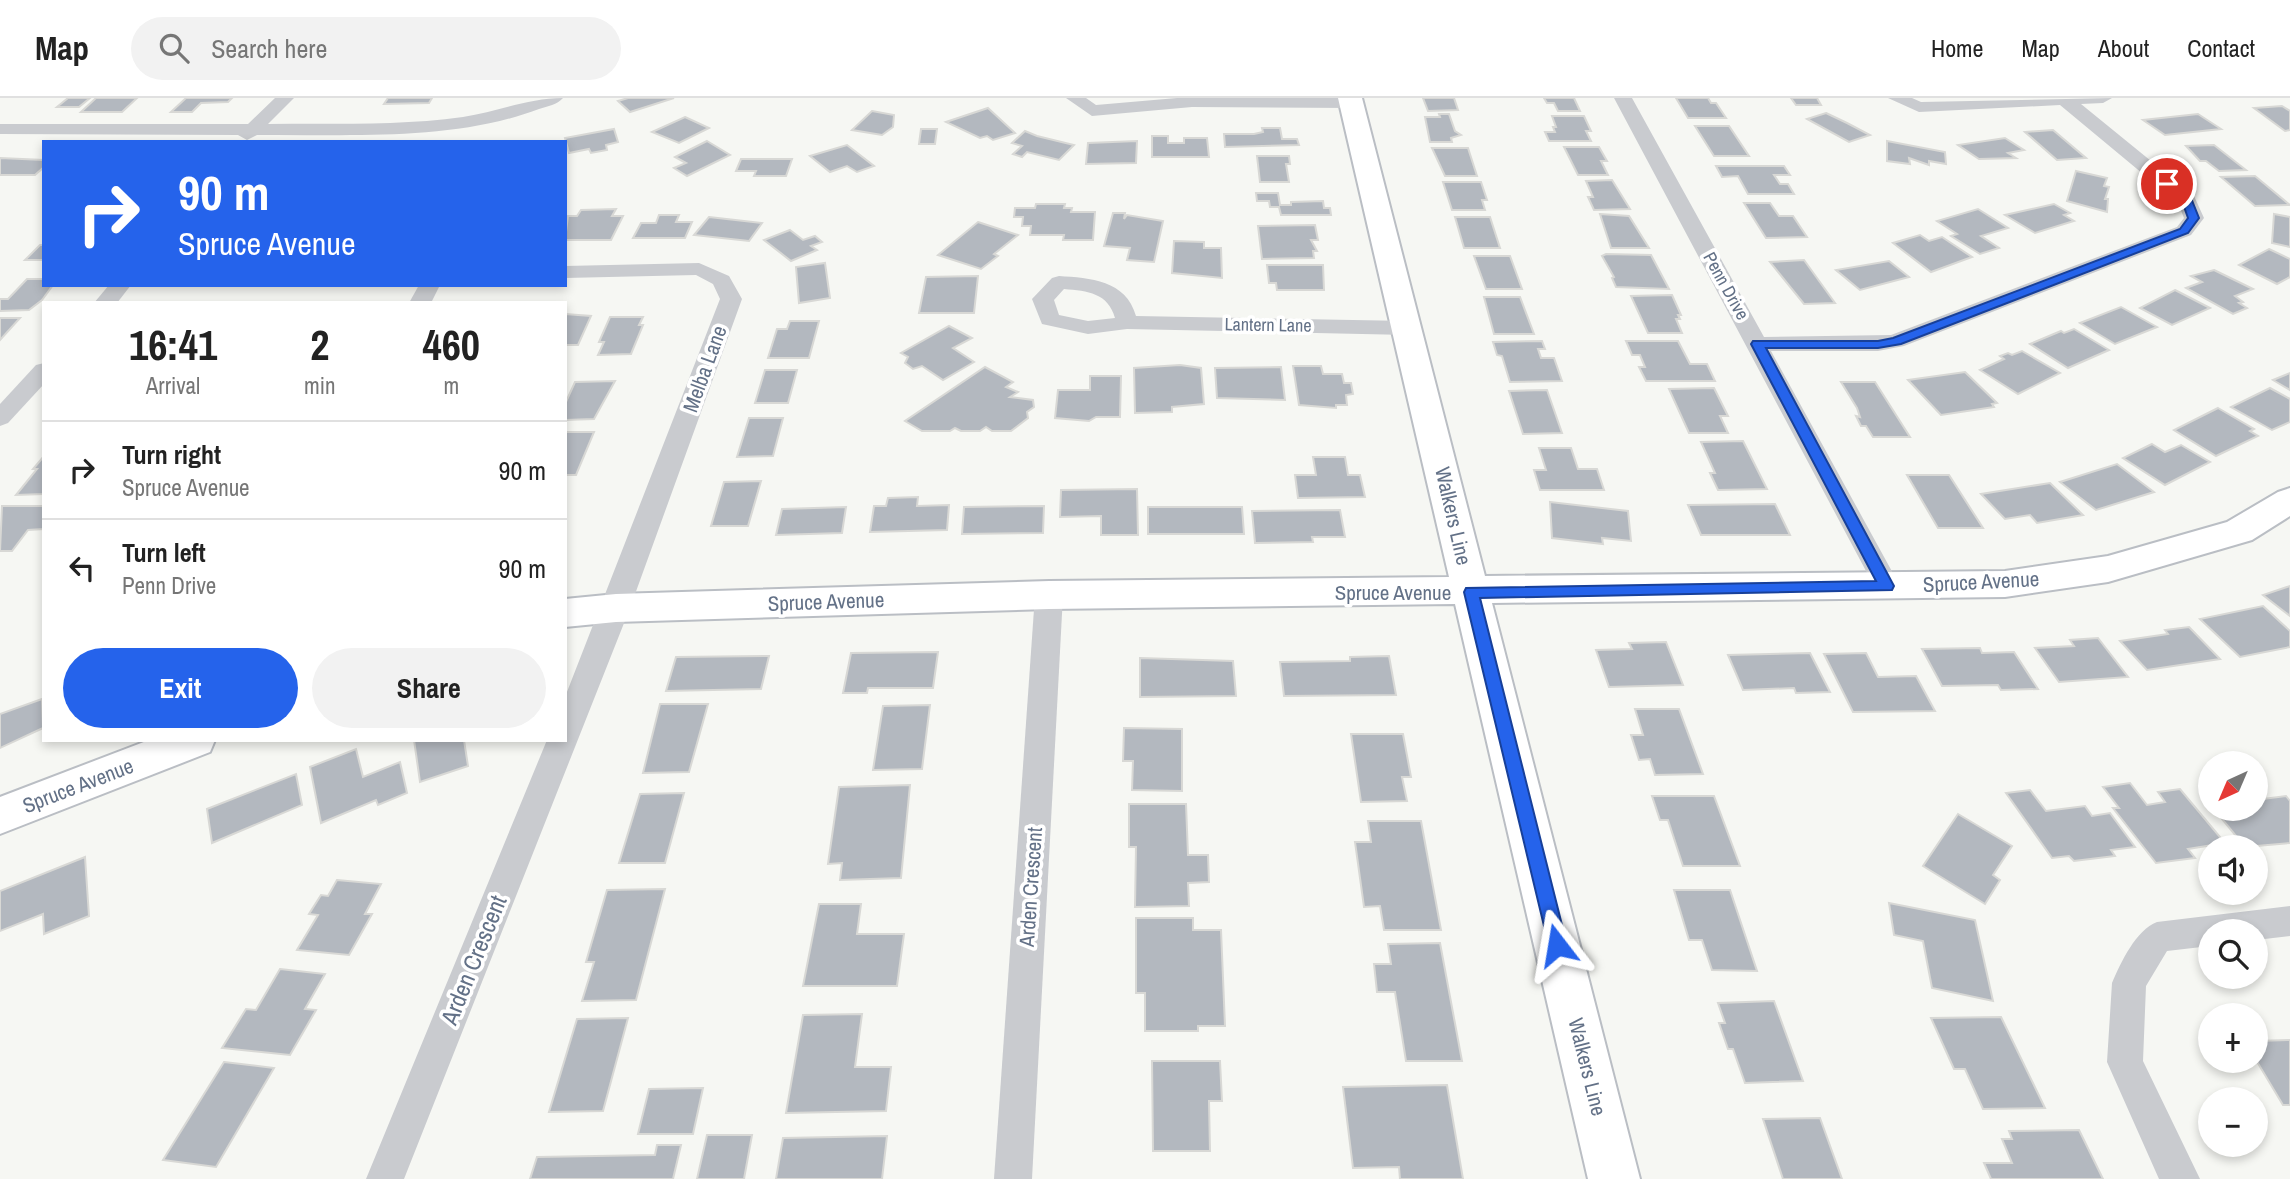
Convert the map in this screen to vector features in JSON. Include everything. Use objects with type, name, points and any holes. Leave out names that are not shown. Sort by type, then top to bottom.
[{"type":"street","points":[[246,136],[285,98]]},
{"type":"street","points":[[0,129],[246,136],[451,126],[510,115],[554,98]]},
{"type":"street","points":[[1075,98],[1092,111],[1192,102],[1351,101]]},
{"type":"street","name":"Penn Drive","points":[[1623,98],[1758,344],[1886,586]]},
{"type":"street","points":[[1897,98],[1919,107],[2067,102],[2103,98]]},
{"type":"street","name":"Walkers Line","points":[[1351,101],[1614,1179]]},
{"type":"street","points":[[1758,344],[1878,344],[1896,341],[2184,231],[2194,218],[2187,200],[2067,102]]},
{"type":"street","name":"Melba Lane","points":[[567,272],[699,269],[722,281],[731,299],[616,608]]},
{"type":"street","points":[[107,301],[119,287]]},
{"type":"street","name":"Lantern Lane","points":[[1128,322],[1408,328]]},
{"type":"street","points":[[0,418],[42,372]]},
{"type":"street","name":"Spruce Avenue","points":[[567,613],[616,608],[1049,595],[2005,584],[2108,569],[2239,531],[2290,500]]},
{"type":"street","name":"Arden Crescent","points":[[1013,1179],[1049,595]]},
{"type":"street","points":[[567,728],[616,608]]},
{"type":"street","name":"Spruce Avenue","points":[[0,816],[190,742]]},
{"type":"street","name":"Arden Crescent","points":[[385,1179],[561,742]]},
{"type":"street","points":[[2181,1179],[2165,1154],[2124,1062],[2129,983],[2157,937],[2290,921]]},
{"type":"building","points":[[68,98],[90,98],[79,107],[57,107]]},
{"type":"building","points":[[96,98],[137,98],[122,112],[81,112]]},
{"type":"building","points":[[186,98],[232,98],[228,102],[201,103],[192,112],[171,112]]},
{"type":"building","points":[[388,98],[432,98],[429,103],[384,104]]},
{"type":"building","points":[[628,98],[674,98],[630,112],[618,101]]},
{"type":"building","points":[[1423,98],[1454,98],[1458,110],[1428,111]]},
{"type":"building","points":[[1544,98],[1574,98],[1580,111],[1558,111],[1554,103],[1547,103]]},
{"type":"building","points":[[1676,98],[1708,98],[1711,103],[1716,103],[1726,118],[1688,118]]},
{"type":"building","points":[[1791,98],[1817,98],[1821,105],[1796,105]]},
{"type":"building","points":[[2282,106],[2290,111],[2290,130],[2285,131],[2254,108]]},
{"type":"building","points":[[988,108],[1015,133],[993,140],[987,136],[980,138],[946,122]]},
{"type":"building","points":[[872,111],[894,115],[893,127],[882,135],[852,130]]},
{"type":"building","points":[[1826,113],[1870,135],[1849,142],[1807,119]]},
{"type":"building","points":[[1439,114],[1449,114],[1455,131],[1461,135],[1451,138],[1452,142],[1430,142],[1425,117],[1440,117]]},
{"type":"building","points":[[2198,114],[2221,129],[2165,135],[2143,120]]},
{"type":"building","points":[[1552,116],[1584,116],[1591,131],[1586,131],[1591,141],[1549,141],[1545,132],[1555,132],[1553,127],[1556,127]]},
{"type":"building","points":[[685,117],[709,128],[679,143],[652,132]]},
{"type":"building","points":[[1695,126],[1729,126],[1749,156],[1714,156]]},
{"type":"building","points":[[1262,128],[1280,128],[1282,139],[1297,139],[1299,145],[1225,147],[1224,134],[1254,134],[1263,132]]},
{"type":"building","points":[[614,129],[618,142],[606,145],[607,150],[591,153],[589,149],[569,153],[565,138]]},
{"type":"building","points":[[921,129],[937,129],[935,144],[919,144]]},
{"type":"building","points":[[2053,130],[2086,158],[2057,160],[2025,132]]},
{"type":"building","points":[[1025,131],[1074,145],[1059,160],[1027,152],[1022,157],[1013,154],[1022,146],[1012,143]]},
{"type":"building","points":[[1152,136],[1168,136],[1168,143],[1184,143],[1184,138],[1207,138],[1209,157],[1152,157]]},
{"type":"building","points":[[2005,138],[2024,150],[2008,153],[2016,158],[1979,159],[1958,145]]},
{"type":"building","points":[[707,141],[730,155],[687,176],[674,168],[686,163],[675,157]]},
{"type":"building","points":[[1137,141],[1136,163],[1086,164],[1088,143]]},
{"type":"building","points":[[1887,141],[1945,152],[1946,164],[1929,161],[1929,165],[1909,158],[1910,164],[1887,161]]},
{"type":"building","points":[[847,145],[874,166],[857,172],[847,166],[830,172],[810,156]]},
{"type":"building","points":[[2214,145],[2246,170],[2219,171],[2206,161],[2200,161],[2186,146]]},
{"type":"building","points":[[1564,147],[1599,147],[1607,161],[1601,161],[1608,175],[1578,175]]},
{"type":"building","points":[[1432,148],[1468,148],[1477,176],[1445,176]]},
{"type":"building","points":[[1257,156],[1289,156],[1290,164],[1286,164],[1289,182],[1260,182]]},
{"type":"building","points":[[0,158],[42,160],[42,169],[35,175],[0,175]]},
{"type":"building","points":[[741,159],[792,159],[786,176],[754,176],[756,171],[736,171]]},
{"type":"building","points":[[1716,166],[1784,166],[1790,175],[1774,175],[1780,184],[1788,184],[1794,194],[1748,194],[1738,176],[1722,177]]},
{"type":"building","points":[[2076,171],[2107,178],[2104,186],[2109,187],[2105,199],[2108,199],[2107,212],[2067,201]]},
{"type":"building","points":[[2255,176],[2290,205],[2255,206],[2221,177]]},
{"type":"building","points":[[1612,180],[1630,209],[1594,210],[1588,197],[1593,197],[1586,181]]},
{"type":"building","points":[[1443,182],[1481,182],[1487,200],[1482,200],[1485,210],[1452,210]]},
{"type":"building","points":[[1256,193],[1278,193],[1280,205],[1323,201],[1324,208],[1330,208],[1331,215],[1281,215],[1279,207],[1270,207],[1269,201],[1257,201]]},
{"type":"building","points":[[1744,203],[1770,203],[1779,216],[1793,216],[1807,237],[1766,238]]},
{"type":"building","points":[[1036,204],[1065,204],[1064,208],[1072,208],[1071,212],[1095,212],[1093,240],[1063,240],[1064,235],[1030,235],[1031,226],[1022,226],[1023,217],[1014,217],[1015,208],[1035,208]]},
{"type":"building","points":[[2054,204],[2070,213],[2064,215],[2074,221],[2035,233],[2005,215]]},
{"type":"building","points":[[616,209],[612,216],[623,216],[611,240],[567,240],[568,216],[577,216],[581,210]]},
{"type":"building","points":[[1978,209],[2008,228],[1981,236],[1999,248],[1980,254],[1951,236],[1957,234],[1937,221]]},
{"type":"building","points":[[1113,213],[1125,213],[1124,219],[1127,215],[1163,221],[1154,262],[1127,260],[1130,248],[1104,246]]},
{"type":"building","points":[[1600,214],[1629,216],[1649,248],[1611,248]]},
{"type":"building","points":[[2274,214],[2290,217],[2290,247],[2272,243]]},
{"type":"building","points":[[659,215],[679,215],[676,222],[692,222],[685,238],[633,238],[641,223],[656,223]]},
{"type":"building","points":[[709,217],[762,223],[749,241],[694,235]]},
{"type":"building","points":[[1455,217],[1490,217],[1500,248],[1464,248]]},
{"type":"building","points":[[978,222],[1018,235],[994,254],[998,256],[981,269],[938,255]]},
{"type":"building","points":[[1315,225],[1318,240],[1311,240],[1317,251],[1313,251],[1314,258],[1262,259],[1258,226]]},
{"type":"building","points":[[790,230],[803,240],[815,236],[822,242],[811,246],[817,250],[791,261],[764,240]]},
{"type":"building","points":[[1920,235],[1929,241],[1942,237],[1972,257],[1931,272],[1893,243]]},
{"type":"building","points":[[1174,241],[1204,242],[1204,248],[1221,248],[1222,278],[1172,273]]},
{"type":"building","points":[[40,245],[42,245],[42,260],[25,260]]},
{"type":"building","points":[[2269,249],[2290,259],[2290,277],[2277,284],[2239,265]]},
{"type":"building","points":[[1651,255],[1669,289],[1616,287],[1612,278],[1614,277],[1602,256]]},
{"type":"building","points":[[1474,256],[1510,256],[1522,289],[1486,289]]},
{"type":"building","points":[[1804,260],[1835,303],[1804,304],[1770,262]]},
{"type":"building","points":[[1889,261],[1909,277],[1860,290],[1836,270]]},
{"type":"building","points":[[825,263],[830,298],[799,303],[796,267]]},
{"type":"building","points":[[1267,265],[1323,265],[1324,290],[1277,290],[1276,283],[1269,283]]},
{"type":"building","points":[[2214,270],[2253,289],[2235,296],[2243,302],[2239,303],[2247,308],[2233,314],[2186,288],[2202,282],[2191,276]]},
{"type":"building","points":[[978,276],[974,313],[919,313],[926,277]]},
{"type":"building","points":[[27,279],[42,279],[42,287],[52,287],[42,300],[29,310],[0,311],[0,299],[8,299]]},
{"type":"building","points":[[2175,290],[2210,308],[2172,325],[2140,308]]},
{"type":"building","points":[[1672,295],[1681,315],[1678,315],[1680,319],[1676,319],[1682,333],[1648,333],[1631,296]]},
{"type":"building","points":[[1484,297],[1520,297],[1534,334],[1494,334]]},
{"type":"building","points":[[2121,307],[2157,327],[2115,344],[2080,323]]},
{"type":"building","points":[[567,314],[591,316],[578,345],[567,345]]},
{"type":"building","points":[[610,317],[643,317],[639,325],[643,325],[631,354],[598,355],[604,342],[599,342]]},
{"type":"building","points":[[0,318],[20,318],[0,340]]},
{"type":"building","points":[[790,321],[819,321],[809,358],[768,358],[777,329],[787,329]]},
{"type":"building","points":[[949,326],[972,338],[953,348],[974,362],[943,380],[922,366],[913,369],[905,363],[908,357],[901,353]]},
{"type":"building","points":[[2074,329],[2109,350],[2068,368],[2030,344],[2061,331],[2064,333]]},
{"type":"building","points":[[1542,341],[1545,349],[1538,349],[1541,358],[1554,358],[1562,381],[1510,382],[1502,356],[1497,355],[1493,342]]},
{"type":"building","points":[[1626,341],[1678,341],[1690,364],[1707,364],[1715,381],[1646,381],[1639,367],[1645,367],[1640,355],[1632,355]]},
{"type":"building","points":[[2022,351],[2060,373],[2018,394],[1980,370],[2004,359],[2000,356]]},
{"type":"building","points":[[1180,365],[1201,368],[1204,404],[1172,407],[1172,412],[1135,413],[1134,368]]},
{"type":"building","points":[[1293,366],[1321,366],[1323,374],[1342,374],[1344,383],[1351,383],[1353,394],[1346,395],[1347,405],[1336,405],[1336,408],[1299,405]]},
{"type":"building","points":[[985,367],[1013,382],[1006,387],[1018,392],[1010,397],[1033,400],[1034,407],[1027,412],[1028,418],[1011,431],[992,431],[986,427],[980,431],[961,431],[955,428],[950,431],[922,431],[905,421]]},
{"type":"building","points":[[1281,367],[1285,400],[1217,398],[1215,368]]},
{"type":"building","points":[[765,370],[797,370],[788,403],[755,403]]},
{"type":"building","points":[[1965,372],[1997,403],[1992,404],[1994,407],[1941,415],[1908,380]]},
{"type":"building","points":[[2290,373],[2290,390],[2273,380]]},
{"type":"building","points":[[1090,376],[1121,376],[1120,417],[1096,417],[1089,421],[1055,418],[1058,390],[1090,390]]},
{"type":"building","points":[[615,381],[594,419],[567,420],[567,400],[575,382]]},
{"type":"building","points":[[1841,382],[1875,382],[1910,437],[1873,437],[1866,426],[1861,426],[1856,416],[1860,417],[1857,408]]},
{"type":"building","points":[[1714,388],[1728,416],[1720,416],[1728,433],[1689,433],[1669,389]]},
{"type":"building","points":[[2270,388],[2290,399],[2290,422],[2272,430],[2231,407]]},
{"type":"building","points":[[1547,390],[1562,433],[1523,434],[1509,391]]},
{"type":"building","points":[[2218,408],[2254,429],[2250,431],[2258,436],[2216,456],[2174,430]]},
{"type":"building","points":[[749,418],[783,418],[773,456],[737,457]]},
{"type":"building","points":[[567,432],[594,432],[576,475],[567,475]]},
{"type":"building","points":[[1743,441],[1767,489],[1718,490],[1710,473],[1715,473],[1701,442]]},
{"type":"building","points":[[2152,444],[2165,452],[2181,445],[2210,462],[2165,485],[2123,458]]},
{"type":"building","points":[[1539,448],[1571,448],[1578,469],[1597,469],[1604,490],[1540,490],[1534,470],[1546,470]]},
{"type":"building","points":[[1313,457],[1345,457],[1348,475],[1360,475],[1365,497],[1298,498],[1295,475],[1316,475]]},
{"type":"building","points":[[42,458],[42,494],[16,495],[37,469],[33,469]]},
{"type":"building","points":[[2117,464],[2154,492],[2096,510],[2060,482]]},
{"type":"building","points":[[1907,475],[1949,475],[1983,528],[1938,528]]},
{"type":"building","points":[[761,481],[748,526],[711,526],[724,482]]},
{"type":"building","points":[[2050,483],[2083,515],[2037,523],[2030,515],[2005,519],[1981,494]]},
{"type":"building","points":[[1137,489],[1138,535],[1101,535],[1101,516],[1060,517],[1061,490]]},
{"type":"building","points":[[918,497],[917,506],[949,505],[947,530],[870,532],[874,506],[886,506],[888,498]]},
{"type":"building","points":[[1550,502],[1628,511],[1631,541],[1602,538],[1603,544],[1552,538]]},
{"type":"building","points":[[1775,504],[1790,535],[1701,535],[1688,505]]},
{"type":"building","points":[[2,506],[42,506],[42,529],[28,530],[12,551],[0,551]]},
{"type":"building","points":[[1044,506],[1043,533],[962,534],[964,507]]},
{"type":"building","points":[[846,507],[842,533],[776,535],[782,509]]},
{"type":"building","points":[[1148,507],[1242,507],[1244,534],[1148,534]]},
{"type":"building","points":[[1340,510],[1345,537],[1312,537],[1313,542],[1255,543],[1252,511]]},
{"type":"building","points":[[2290,586],[2290,616],[2263,595]]},
{"type":"building","points":[[2263,606],[2290,631],[2290,647],[2240,657],[2200,619]]},
{"type":"building","points":[[2189,627],[2220,659],[2147,670],[2120,641],[2168,634],[2165,630]]},
{"type":"building","points":[[2098,638],[2128,677],[2059,682],[2035,648],[2074,646],[2070,640]]},
{"type":"building","points":[[1666,642],[1683,685],[1609,687],[1596,650],[1632,649],[1629,643]]},
{"type":"building","points":[[1980,648],[1982,653],[2014,652],[2038,689],[2001,690],[1998,685],[1942,686],[1922,649]]},
{"type":"building","points":[[938,652],[933,688],[868,688],[867,693],[843,693],[851,653]]},
{"type":"building","points":[[1810,653],[1830,692],[1796,693],[1794,688],[1743,690],[1728,655]]},
{"type":"building","points":[[1866,653],[1878,677],[1916,676],[1935,711],[1853,712],[1824,654]]},
{"type":"building","points":[[769,656],[761,689],[666,691],[676,657]]},
{"type":"building","points":[[1389,656],[1396,695],[1284,696],[1280,662],[1350,661],[1350,657]]},
{"type":"building","points":[[1140,658],[1233,661],[1236,696],[1140,697]]},
{"type":"building","points":[[42,699],[42,728],[0,748],[0,714]]},
{"type":"building","points":[[660,704],[708,704],[689,772],[643,773]]},
{"type":"building","points":[[930,705],[922,769],[873,770],[883,706]]},
{"type":"building","points":[[1635,709],[1679,709],[1703,774],[1655,775],[1650,759],[1639,760],[1631,735],[1643,735]]},
{"type":"building","points":[[1124,728],[1182,729],[1182,791],[1132,790],[1133,761],[1123,761]]},
{"type":"building","points":[[1351,734],[1403,734],[1411,777],[1402,777],[1407,801],[1361,802]]},
{"type":"building","points":[[414,742],[464,742],[468,766],[420,782]]},
{"type":"building","points":[[356,749],[363,777],[400,762],[407,793],[378,805],[376,800],[321,823],[310,767]]},
{"type":"building","points":[[296,774],[302,805],[212,843],[207,809]]},
{"type":"building","points":[[2130,783],[2147,805],[2165,802],[2158,792],[2180,789],[2198,811],[2198,821],[2207,821],[2218,835],[2198,835],[2198,847],[2188,849],[2195,858],[2156,863],[2113,808],[2119,808],[2103,787]]},
{"type":"building","points":[[910,785],[901,878],[840,880],[842,863],[828,864],[839,787]]},
{"type":"building","points":[[2030,790],[2046,811],[2085,806],[2092,816],[2110,813],[2135,847],[2111,850],[2115,856],[2074,861],[2069,856],[2052,858],[2006,793]]},
{"type":"building","points":[[684,793],[665,863],[619,863],[640,794]]},
{"type":"building","points":[[1652,796],[1714,796],[1740,866],[1683,866],[1668,820],[1660,820]]},
{"type":"building","points":[[2286,796],[2290,801],[2290,843],[2268,845],[2268,835],[2235,835],[2224,821],[2268,821],[2268,798]]},
{"type":"building","points":[[1129,804],[1186,804],[1188,855],[1208,855],[1209,882],[1188,883],[1189,906],[1135,907],[1136,847],[1129,847]]},
{"type":"building","points":[[1958,814],[2012,846],[1993,875],[2000,880],[1985,904],[1923,866]]},
{"type":"building","points":[[1368,821],[1421,821],[1441,930],[1384,930],[1380,906],[1364,907],[1355,842],[1371,842]]},
{"type":"building","points":[[85,857],[89,916],[44,934],[43,914],[0,931],[0,891]]},
{"type":"building","points":[[337,880],[381,884],[365,914],[372,914],[349,955],[297,950],[318,915],[309,914],[321,895],[328,896]]},
{"type":"building","points":[[665,889],[636,1000],[582,1001],[594,962],[586,962],[607,890]]},
{"type":"building","points":[[1674,890],[1730,890],[1757,971],[1712,970],[1702,940],[1689,940]]},
{"type":"building","points":[[1889,903],[1975,920],[1993,1001],[1932,988],[1923,941],[1894,935]]},
{"type":"building","points":[[819,904],[861,904],[857,934],[904,934],[897,986],[803,986]]},
{"type":"building","points":[[1136,918],[1193,918],[1193,930],[1221,930],[1225,1026],[1198,1026],[1198,1031],[1145,1031],[1145,993],[1136,993]]},
{"type":"building","points":[[1440,943],[1462,1061],[1406,1061],[1395,992],[1377,992],[1374,964],[1391,964],[1388,944]]},
{"type":"building","points":[[280,969],[325,974],[305,1009],[316,1010],[290,1055],[222,1048],[246,1009],[256,1010]]},
{"type":"building","points":[[1774,1001],[1803,1081],[1745,1083],[1733,1049],[1728,1049],[1719,1023],[1725,1023],[1718,1003]]},
{"type":"building","points":[[862,1014],[855,1067],[891,1067],[886,1111],[786,1113],[803,1015]]},
{"type":"building","points":[[2001,1017],[2045,1108],[1983,1109],[1965,1069],[1954,1069],[1931,1018]]},
{"type":"building","points":[[628,1018],[603,1111],[549,1112],[577,1019]]},
{"type":"building","points":[[2290,1040],[2290,1105],[2283,1105],[2264,1073],[2268,1073],[2268,1041]]},
{"type":"building","points":[[1152,1061],[1220,1061],[1222,1101],[1209,1101],[1210,1151],[1153,1151]]},
{"type":"building","points":[[224,1062],[274,1068],[216,1167],[163,1160]]},
{"type":"building","points":[[1447,1085],[1463,1179],[1400,1179],[1399,1167],[1353,1168],[1343,1087]]},
{"type":"building","points":[[703,1088],[693,1134],[638,1134],[649,1089]]},
{"type":"building","points":[[1820,1118],[1842,1179],[1783,1179],[1763,1119]]},
{"type":"building","points":[[2079,1130],[2103,1179],[1991,1179],[1984,1163],[2012,1163],[2002,1139],[2012,1139],[2009,1131]]},
{"type":"building","points":[[707,1135],[752,1135],[744,1179],[697,1179]]},
{"type":"building","points":[[887,1136],[882,1179],[776,1179],[783,1138]]},
{"type":"building","points":[[657,1145],[681,1145],[673,1179],[530,1179],[537,1157],[655,1155]]},
{"type":"route","points":[[1557,945],[1471,592],[1886,586],[1758,344],[1878,344],[1896,341],[2184,231],[2194,218],[2187,200],[2167,184]]}]
